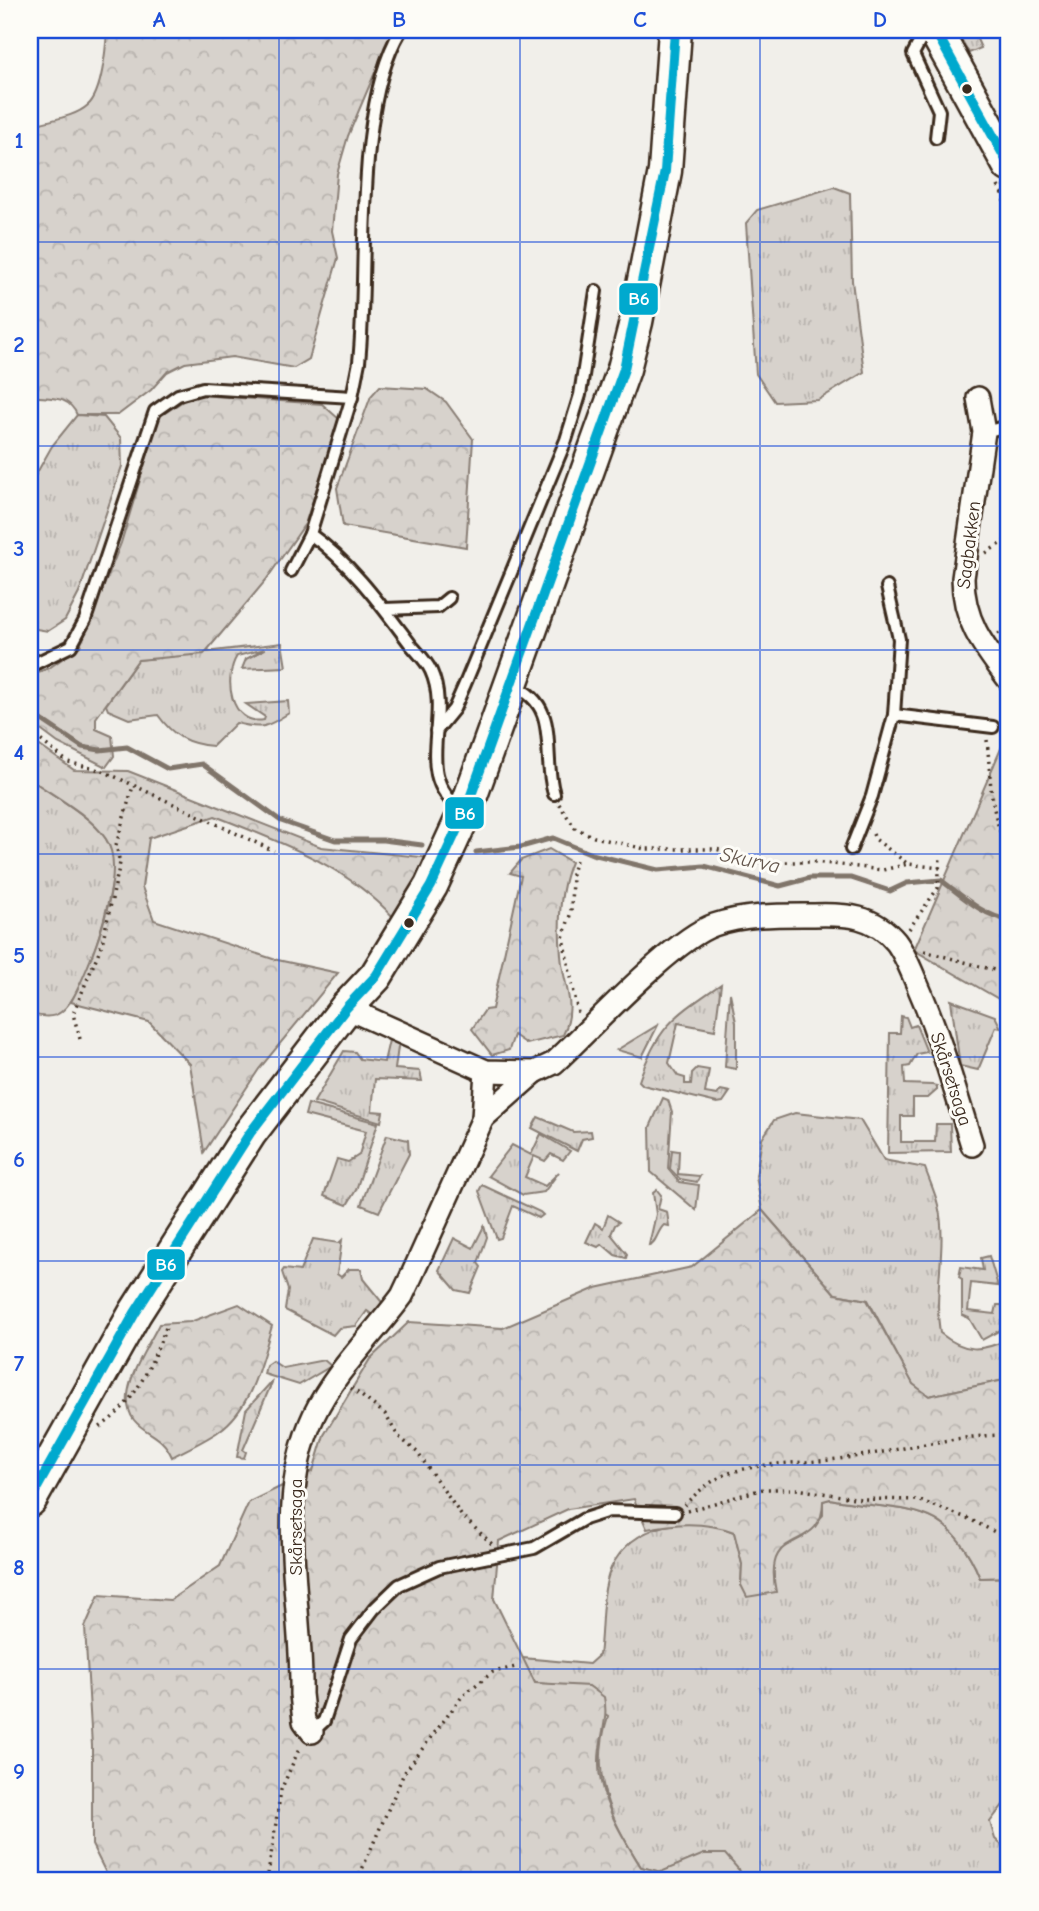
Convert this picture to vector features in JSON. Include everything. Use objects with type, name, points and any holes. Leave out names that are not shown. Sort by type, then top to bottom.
[{"type":"main road","points":[[30,1500],[135,1313],[197,1214],[261,1118],[346,1008],[376,976],[414,916],[465,813],[624,369],[636,322],[665,171],[675,30]]},
{"type":"main road","points":[[935,31],[1008,171]]},
{"type":"street","name":"Sagbakken","points":[[978,398],[984,432],[963,578],[963,598],[977,639],[1009,680]]},
{"type":"street","name":"Skårsetsaga","points":[[483,1118],[535,1072],[554,1063],[657,967],[711,926],[734,920],[831,914],[863,918],[882,927],[897,944],[938,1037],[972,1145]]},
{"type":"street","points":[[346,1008],[486,1072],[535,1072]]},
{"type":"street","name":"Skårsetsaga","points":[[312,1732],[304,1721],[301,1694],[293,1491],[297,1462],[315,1413],[345,1367],[402,1296],[483,1118],[486,1072]]},
{"type":"lane","points":[[291,571],[310,534],[352,397],[363,328],[370,143],[382,73],[401,30]]},
{"type":"lane","points":[[935,31],[920,41],[913,54],[939,111],[936,138]]},
{"type":"lane","points":[[436,731],[454,709],[566,440],[580,395],[596,291]]},
{"type":"lane","points":[[30,666],[71,646],[85,620],[155,411],[178,395],[203,388],[352,397]]},
{"type":"lane","points":[[984,432],[1009,426]]},
{"type":"lane","points":[[310,534],[333,551],[385,609],[431,670],[438,696],[435,761],[439,787],[450,803],[465,813]]},
{"type":"lane","points":[[851,849],[872,796],[894,715],[899,639],[887,587]]},
{"type":"lane","points":[[385,609],[438,607],[449,598]]},
{"type":"lane","points":[[512,685],[536,697],[543,709],[549,779],[554,794]]},
{"type":"lane","points":[[894,715],[993,727]]},
{"type":"lane","points":[[312,1732],[324,1721],[351,1639],[374,1609],[399,1585],[439,1567],[534,1548],[584,1519],[609,1511],[675,1513]]},
{"type":"path","points":[[1008,171],[1003,195],[1009,237]]},
{"type":"path","points":[[30,732],[68,762],[103,771],[274,850]]},
{"type":"path","points":[[987,740],[989,778],[997,824],[1009,850]]},
{"type":"path","points":[[80,1039],[73,1014],[102,944],[120,863],[116,845],[133,786]]},
{"type":"path","points":[[554,794],[575,828],[594,837],[645,849],[716,849],[759,862],[815,862],[883,870],[908,864],[940,868]]},
{"type":"path","points":[[862,821],[870,825],[875,839],[908,864]]},
{"type":"path","points":[[940,857],[938,888],[897,944],[1009,974]]},
{"type":"path","points":[[576,860],[572,873],[571,912],[564,938],[578,1011],[576,1043]]},
{"type":"path","points":[[100,1427],[127,1404],[140,1387],[167,1325]]},
{"type":"path","points":[[345,1367],[351,1390],[385,1414],[398,1436],[417,1452],[461,1515],[503,1555]]},
{"type":"path","points":[[675,1513],[708,1484],[731,1473],[760,1466],[874,1454],[929,1441],[1009,1435]]},
{"type":"path","points":[[675,1513],[704,1508],[763,1489],[796,1489],[861,1499],[918,1500],[967,1518],[1009,1539]]},
{"type":"path","points":[[357,1881],[404,1773],[464,1694],[493,1672],[516,1667]]},
{"type":"path","points":[[267,1881],[281,1790],[302,1744],[312,1732]]},
{"type":"green space","points":[[107,30],[393,30],[348,136],[337,174],[332,231],[338,258],[309,359],[294,368],[232,357],[185,363],[167,372],[151,390],[118,415],[77,415],[69,404],[63,401],[30,396],[30,126],[75,113],[93,99],[102,70]]},
{"type":"green space","points":[[956,30],[982,30],[983,34],[976,37],[981,48],[969,53]]},
{"type":"green space","points":[[834,187],[850,193],[852,281],[864,372],[818,400],[775,402],[756,374],[746,223],[757,210]]},
{"type":"green space","points":[[380,386],[427,389],[446,402],[473,439],[466,547],[343,526],[337,488],[371,396]]},
{"type":"green space","points":[[200,395],[322,404],[339,419],[305,524],[266,580],[204,654],[138,660],[96,718],[96,729],[112,736],[114,756],[106,767],[58,743],[30,722],[30,675],[49,668],[80,646],[121,543],[159,417],[189,397]]},
{"type":"green space","points":[[77,415],[104,417],[121,438],[122,466],[79,593],[65,620],[48,631],[30,628],[30,485],[52,446]]},
{"type":"green space","points":[[282,643],[286,667],[242,669],[246,659],[265,649],[237,656],[230,688],[232,698],[243,716],[253,720],[264,720],[265,717],[246,704],[288,701],[289,713],[264,726],[236,723],[213,746],[181,738],[158,715],[129,719],[108,710],[106,705],[138,660]]},
{"type":"green space","points":[[1009,730],[1009,1005],[914,950]]},
{"type":"green space","points":[[30,739],[74,770],[128,771],[321,847],[432,858],[394,918],[375,899],[333,869],[288,846],[215,816],[149,838],[142,887],[154,920],[273,959],[338,973],[259,1069],[204,1152],[190,1064],[149,1022],[71,1002],[104,921],[113,874],[112,854],[106,839],[90,821],[30,779]]},
{"type":"green space","points":[[30,779],[95,825],[108,843],[114,861],[104,920],[89,965],[70,1001],[61,1012],[50,1016],[30,1014]]},
{"type":"green space","points":[[549,849],[571,862],[564,884],[560,919],[562,966],[569,1004],[567,1024],[563,1035],[527,1044],[514,1035],[509,1050],[492,1055],[472,1029],[485,1010],[492,1009],[521,876],[510,873],[521,860]]},
{"type":"green space","points":[[721,984],[715,1030],[678,1023],[669,1063],[678,1076],[685,1078],[685,1084],[691,1084],[692,1073],[697,1068],[709,1070],[705,1093],[717,1095],[721,1090],[730,1092],[723,1102],[717,1103],[643,1085],[639,1081],[661,1034],[680,1014]]},
{"type":"green space","points":[[730,993],[736,1022],[736,1069],[725,1067]]},
{"type":"green space","points":[[951,1000],[995,1016],[1001,1028],[996,1027],[978,1070],[960,1066]]},
{"type":"green space","points":[[901,1016],[906,1017],[910,1027],[916,1025],[927,1052],[917,1054],[910,1066],[904,1067],[905,1084],[932,1085],[937,1086],[937,1090],[928,1098],[913,1098],[913,1116],[901,1116],[901,1142],[935,1142],[936,1124],[950,1124],[951,1152],[888,1153],[890,1033],[900,1033]]},
{"type":"green space","points":[[658,1025],[642,1057],[617,1050]]},
{"type":"green space","points":[[390,1036],[402,1041],[398,1047],[395,1069],[420,1071],[422,1081],[375,1079],[372,1111],[383,1112],[381,1122],[314,1102],[344,1051],[355,1052],[360,1059],[384,1062]]},
{"type":"green space","points":[[663,1098],[668,1100],[672,1112],[668,1169],[679,1182],[699,1185],[696,1210],[651,1172],[650,1127]]},
{"type":"green space","points":[[308,1104],[378,1123],[356,1190],[347,1205],[324,1196],[337,1159],[348,1162],[359,1155],[366,1131],[305,1115]]},
{"type":"green space","points":[[795,1113],[860,1120],[884,1160],[925,1168],[937,1200],[941,1221],[938,1301],[940,1333],[957,1344],[973,1348],[990,1346],[1009,1339],[1009,1379],[929,1396],[913,1385],[868,1300],[835,1294],[762,1210],[756,1176],[762,1139],[774,1120]]},
{"type":"green space","points":[[538,1117],[573,1132],[591,1131],[592,1137],[582,1139],[577,1151],[532,1128]]},
{"type":"green space","points":[[541,1134],[570,1151],[563,1160],[551,1154],[545,1161],[534,1156],[525,1177],[545,1186],[559,1172],[544,1192],[523,1195],[488,1176],[512,1145],[531,1155]]},
{"type":"green space","points":[[387,1135],[408,1140],[409,1154],[379,1212],[361,1205]]},
{"type":"green space","points":[[672,1150],[679,1151],[678,1174],[700,1176],[697,1182],[680,1179],[670,1169]]},
{"type":"green space","points":[[482,1185],[543,1215],[539,1218],[513,1206],[501,1238],[497,1239],[479,1191]]},
{"type":"green space","points":[[657,1190],[661,1195],[658,1209],[667,1212],[669,1226],[664,1225],[654,1242],[649,1245],[656,1214],[653,1193]]},
{"type":"green space","points":[[762,1210],[835,1294],[867,1300],[913,1384],[929,1396],[1009,1379],[1009,1577],[980,1578],[967,1552],[953,1533],[920,1513],[830,1499],[823,1501],[820,1518],[814,1529],[784,1547],[777,1556],[774,1570],[776,1592],[747,1597],[741,1585],[742,1564],[734,1532],[691,1524],[647,1529],[634,1499],[568,1509],[499,1541],[494,1599],[535,1683],[589,1686],[604,1697],[605,1713],[599,1761],[602,1789],[612,1816],[641,1867],[661,1872],[704,1854],[725,1854],[739,1870],[743,1881],[110,1881],[92,1845],[92,1746],[85,1627],[99,1595],[170,1600],[220,1566],[249,1502],[313,1471],[324,1435],[370,1359],[409,1322],[503,1328],[596,1288],[692,1267]]},
{"type":"green space","points":[[608,1215],[619,1222],[611,1234],[627,1254],[626,1258],[615,1255],[602,1244],[598,1247],[586,1242],[595,1223],[603,1228]]},
{"type":"green space","points":[[484,1226],[487,1237],[478,1263],[481,1267],[470,1293],[456,1290],[439,1270],[454,1238],[473,1248]]},
{"type":"green space","points":[[313,1239],[339,1243],[342,1240],[337,1274],[341,1277],[349,1269],[361,1269],[363,1279],[385,1306],[374,1316],[367,1311],[356,1326],[339,1328],[333,1335],[285,1310],[288,1290],[282,1272],[284,1269],[300,1271]]},
{"type":"green space","points":[[989,1256],[998,1286],[971,1283],[968,1311],[995,1314],[997,1305],[1002,1305],[1008,1326],[982,1340],[969,1318],[962,1315],[962,1279],[959,1277],[961,1267],[983,1270],[981,1258]]},
{"type":"green space","points":[[239,1304],[272,1326],[254,1383],[240,1410],[219,1431],[172,1457],[159,1439],[134,1420],[129,1409],[128,1397],[134,1371],[159,1324],[190,1322]]},
{"type":"green space","points":[[324,1360],[331,1366],[299,1385],[264,1374],[266,1365],[272,1361],[283,1368]]},
{"type":"green space","points":[[273,1380],[243,1450],[246,1452],[244,1458],[237,1457],[246,1410]]},
{"type":"green space","points":[[830,1499],[920,1513],[953,1533],[967,1552],[980,1578],[1009,1577],[1009,1808],[1003,1805],[990,1822],[995,1839],[1009,1852],[1009,1881],[743,1881],[739,1869],[661,1872],[641,1867],[611,1813],[605,1795],[601,1758],[608,1716],[560,1685],[535,1683],[522,1658],[589,1664],[599,1655],[607,1578],[621,1553],[633,1541],[648,1532],[664,1526],[699,1524],[734,1532],[742,1564],[741,1585],[774,1579],[773,1563],[778,1550],[803,1537],[823,1515],[823,1501]]},
{"type":"waterway","name":"Skurva","points":[[30,712],[82,747],[100,750],[127,747],[168,769],[202,764],[281,821],[335,840],[383,840],[422,845]]},
{"type":"waterway","name":"Skurva","points":[[476,852],[521,847],[553,838],[592,854],[658,870],[704,866],[780,886],[810,878],[851,878],[890,891],[907,883],[941,880],[982,910],[1009,920]]},
{"type":"transit line","name":"B6","points":[[30,1500],[135,1313],[250,1133],[346,1008],[376,976],[431,886],[465,812],[624,369],[665,171],[675,30]]},
{"type":"transit line","name":"B6","points":[[935,30],[1009,165]]}]
